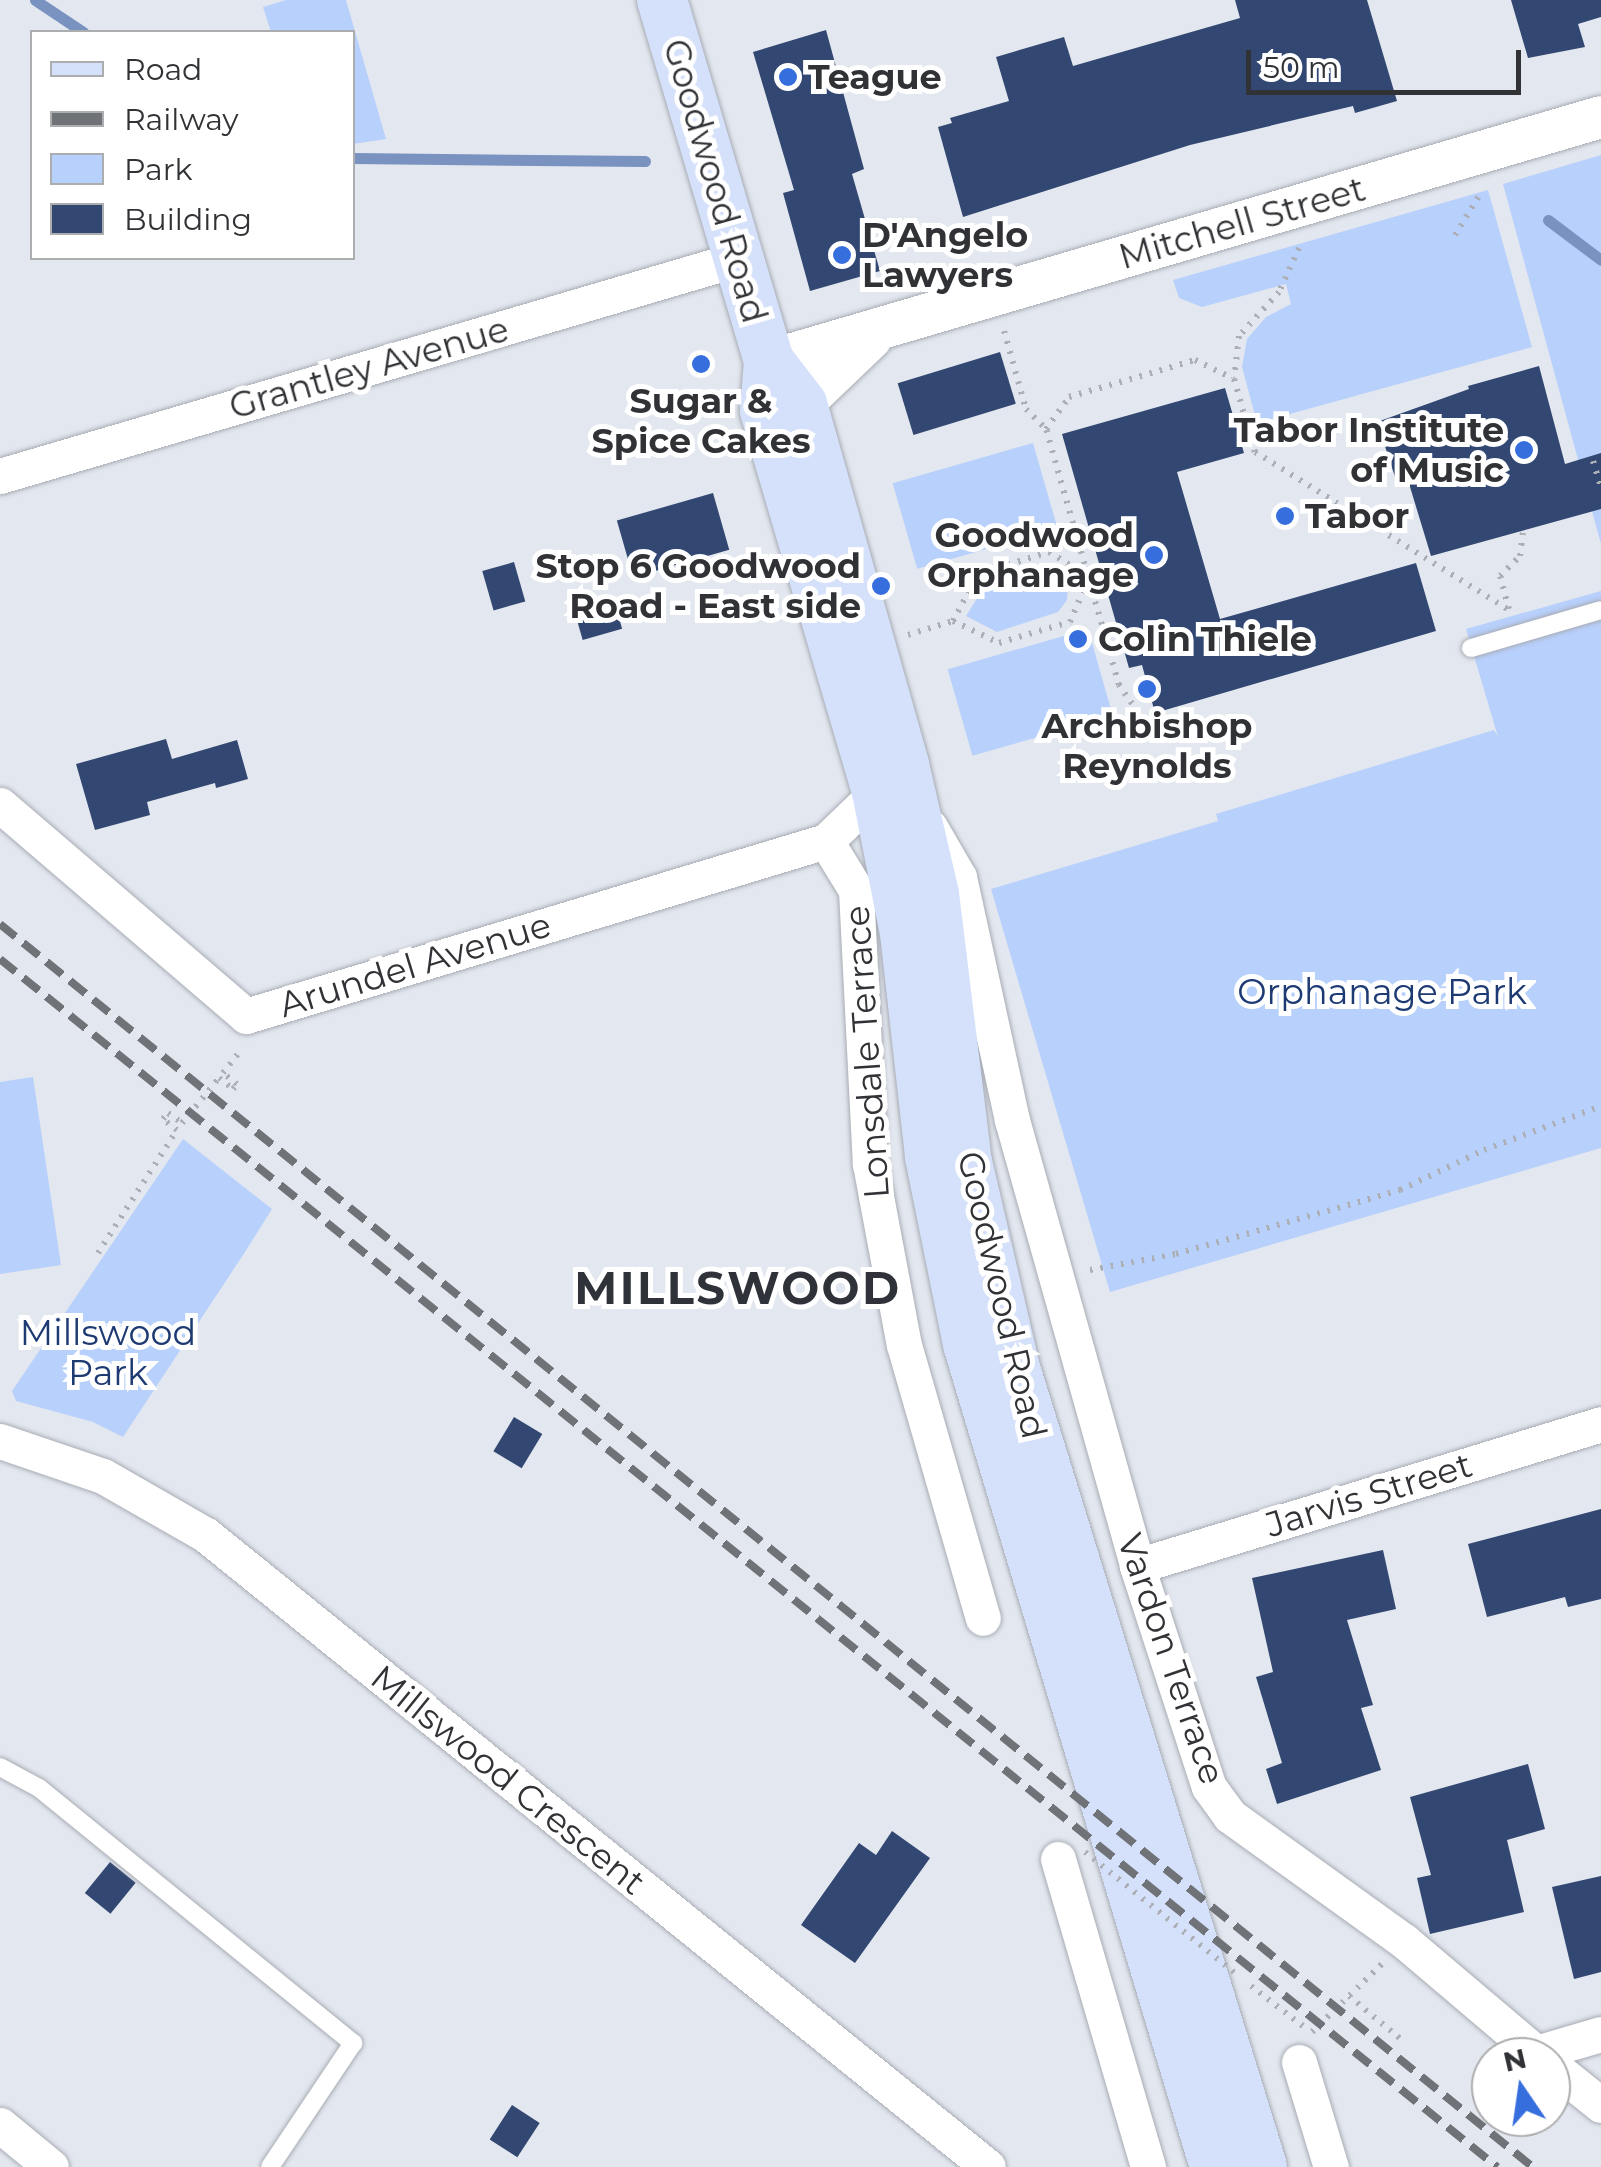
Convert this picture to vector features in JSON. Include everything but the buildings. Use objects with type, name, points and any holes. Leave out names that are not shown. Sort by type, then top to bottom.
[{"type":"main road","name":"Goodwood Road","points":[[662,0],[768,361],[765,411],[894,794],[934,894],[967,1162],[1031,1428],[1262,2167]]},
{"type":"main road","name":"Goodwood Road","points":[[768,361],[802,404],[886,691],[905,933],[930,1157],[968,1344],[1215,2167]]},
{"type":"street","name":"Mitchell Street","points":[[768,361],[1293,208],[1509,155],[1601,117]]},
{"type":"street","name":"Grantley Avenue","points":[[0,476],[738,259]]},
{"type":"street","name":"Mitchell Street","points":[[802,404],[840,364],[883,328]]},
{"type":"street","name":"Arundel Avenue","points":[[0,806],[246,1016],[826,841],[894,794]]},
{"type":"street","name":"Vardon Terrace","points":[[894,794],[960,877],[1012,1120],[1137,1566],[1209,1788],[1230,1816],[1404,1941],[1518,2037]]},
{"type":"street","name":"Lonsdale Terrace","points":[[826,841],[856,890],[870,1164],[904,1345],[983,1618]]},
{"type":"street","points":[[962,1104],[989,1099],[1012,1120]]},
{"type":"street","name":"Jarvis Street","points":[[1137,1566],[1601,1424]]},
{"type":"street","name":"Millswood Crescent","points":[[0,1441],[103,1476],[206,1535],[988,2167]]},
{"type":"street","points":[[1072,1855],[1148,2167]]},
{"type":"street","points":[[1571,2046],[1601,2034]]},
{"type":"street","points":[[1305,2048],[1331,2167]]},
{"type":"street","name":"Vardon Terrace","points":[[1571,2081],[1601,2106]]},
{"type":"street","points":[[0,2125],[50,2167]]},
{"type":"lane","points":[[1471,648],[1601,610]]},
{"type":"lane","points":[[0,1767],[38,1788],[352,2042],[270,2167]]},
{"type":"path","points":[[1455,235],[1509,155]]},
{"type":"path","points":[[1293,208],[1301,243],[1279,292],[1239,336],[1234,379],[1255,452],[1510,610]]},
{"type":"path","points":[[1002,325],[1026,409],[1046,429],[1120,685],[1156,738],[1214,721]]},
{"type":"path","points":[[1046,429],[1070,397],[1195,360],[1234,379]]},
{"type":"path","points":[[1594,461],[1601,487]]},
{"type":"path","points":[[1516,634],[1500,576],[1520,556],[1523,530]]},
{"type":"path","points":[[953,621],[978,574],[1049,552],[1089,577],[1102,574]]},
{"type":"path","points":[[907,636],[953,621],[999,643],[1070,622],[1089,577]]},
{"type":"path","points":[[98,1252],[177,1130],[162,1119],[168,1113],[182,1124],[219,1078],[233,1089],[237,1084],[223,1073],[250,1039],[246,1016]]},
{"type":"path","points":[[1056,1276],[1176,1254],[1400,1190],[1484,1150],[1601,1106]]},
{"type":"path","points":[[1072,1855],[1240,1977],[1305,2048],[1349,1996],[1404,1941]]},
{"type":"path","points":[[1349,1996],[1403,2041]]},
{"type":"green space","points":[[286,0],[346,0],[355,30],[270,30],[263,7]]},
{"type":"green space","points":[[355,31],[386,139],[355,144]]},
{"type":"green space","points":[[1601,155],[1601,544],[1503,184]]},
{"type":"green space","points":[[1488,190],[1532,347],[1257,423],[1242,367],[1247,339],[1266,317],[1291,304],[1286,284],[1202,307],[1179,298],[1173,280]]},
{"type":"green space","points":[[1033,443],[1058,529],[917,569],[893,483]]},
{"type":"green space","points":[[1044,566],[1060,572],[1068,585],[1067,600],[1058,612],[997,632],[966,616],[986,584]]},
{"type":"green space","name":"Orphanage Park","points":[[1601,591],[1601,1148],[1110,1292],[991,889],[1218,821],[1216,814],[1494,730],[1498,737],[1466,629]]},
{"type":"green space","points":[[1088,629],[1113,716],[972,756],[948,669]]},
{"type":"green space","points":[[33,1077],[61,1265],[0,1274],[0,1082]]},
{"type":"green space","name":"Millswood Park","points":[[183,1139],[272,1209],[245,1252],[123,1437],[93,1422],[16,1401],[12,1391]]},
{"type":"waterway","points":[[35,0],[80,30]]},
{"type":"waterway","points":[[355,158],[645,161]]},
{"type":"waterway","points":[[1548,220],[1601,260]]},
{"type":"railway","points":[[0,924],[1533,2167]]},
{"type":"railway","points":[[0,959],[1497,2167]]},
{"type":"place","name":"Teague","points":[[788,77]]},
{"type":"place","name":"D'Angelo Lawyers","points":[[842,255]]},
{"type":"place","name":"Sugar & Spice Cakes","points":[[701,364]]},
{"type":"place","name":"Tabor Institute of Music","points":[[1524,450]]},
{"type":"place","name":"Tabor","points":[[1285,516]]},
{"type":"place","name":"Goodwood Orphanage","points":[[1154,555]]},
{"type":"place","name":"Stop 6 Goodwood Road - East side","points":[[881,586]]},
{"type":"place","name":"Colin Thiele","points":[[1078,639]]},
{"type":"place","name":"Archbishop Reynolds","points":[[1147,689]]},
{"type":"district","name":"MILLSWOOD","points":[[738,1288]]}]
